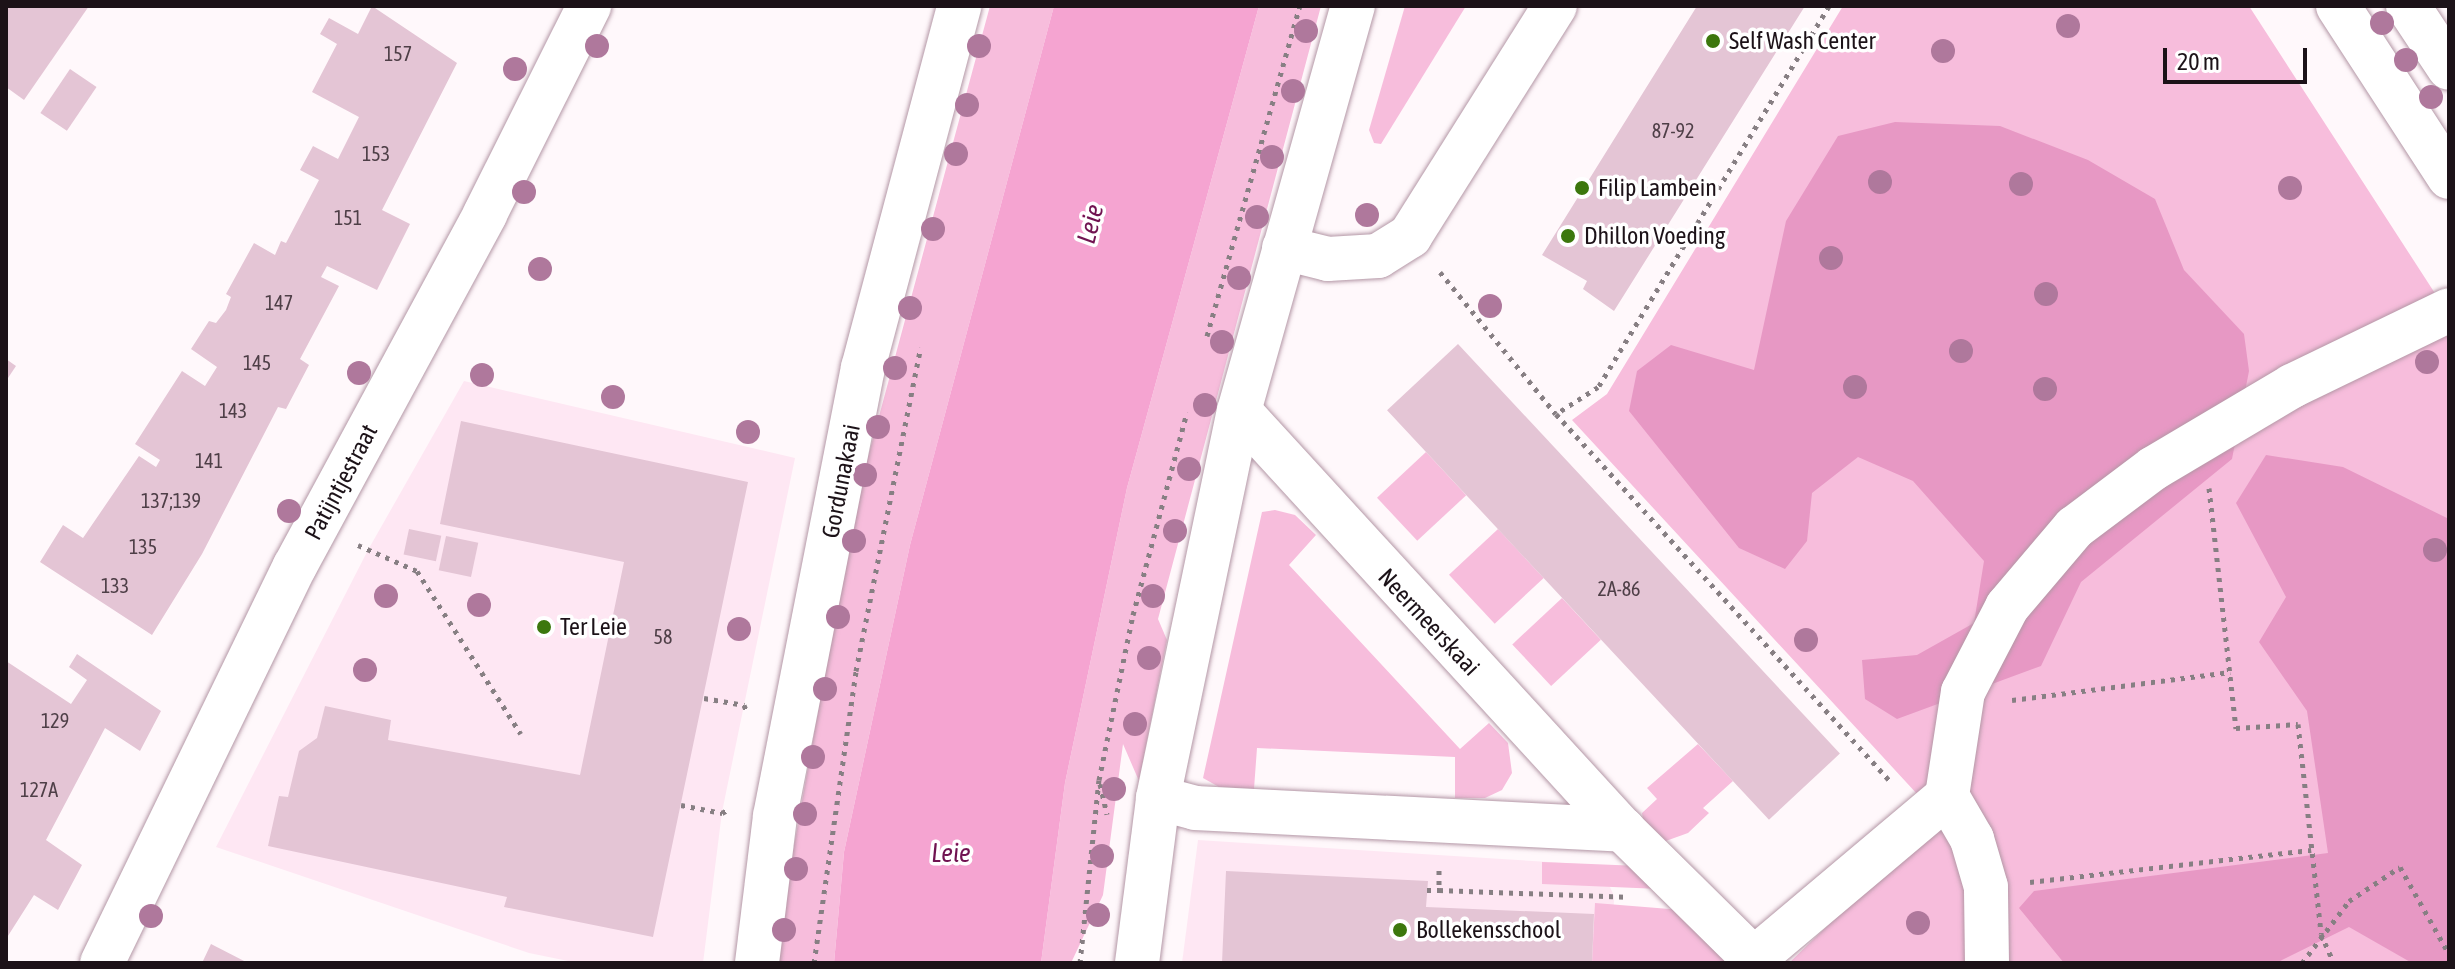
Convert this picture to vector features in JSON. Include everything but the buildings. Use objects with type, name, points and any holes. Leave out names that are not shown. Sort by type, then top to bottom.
[{"type":"street","name":"Patijntjestraat","points":[[102,963],[316,527],[485,214],[589,6]]},
{"type":"street","name":"Gordunakaai","points":[[757,963],[775,816],[863,368],[959,6]]},
{"type":"street","points":[[1137,963],[1158,798],[1239,411],[1353,6]]},
{"type":"street","points":[[1284,248],[1328,259],[1378,256],[1410,236],[1555,6]]},
{"type":"street","points":[[2338,6],[2449,177]]},
{"type":"street","points":[[2408,6],[2449,68]]},
{"type":"street","points":[[1757,960],[1933,805],[1963,692],[2007,607],[2074,528],[2204,438],[2292,386],[2449,310]]},
{"type":"street","name":"Neermeerskaai","points":[[1239,411],[1623,830],[1757,960]]},
{"type":"street","points":[[1158,798],[1195,808],[1623,830]]},
{"type":"street","points":[[1933,805],[1972,839],[1986,887],[1987,963]]},
{"type":"path","points":[[1556,414],[1598,387],[1829,6]]},
{"type":"path","points":[[1410,236],[1556,414],[1933,805]]},
{"type":"path","points":[[814,963],[856,671],[923,335]]},
{"type":"path","points":[[2204,438],[2236,728],[2298,724],[2321,934],[2334,963]]},
{"type":"path","points":[[316,527],[417,571],[521,734]]},
{"type":"path","points":[[2068,693],[2230,672]]},
{"type":"path","points":[[1080,963],[1099,780]]},
{"type":"path","points":[[1986,887],[2311,850]]},
{"type":"path","points":[[2302,963],[2349,901],[2400,867],[2449,954]]},
{"type":"path","points":[[1439,870],[1439,890]]},
{"type":"path","points":[[1427,890],[1669,899],[1682,886]]},
{"type":"shaded area","points":[[990,6],[1054,6],[910,545],[844,852],[834,963],[773,963],[855,505]]},
{"type":"shaded area","points":[[1259,6],[1321,6],[1158,619],[1167,640],[1139,781],[1123,744],[1103,895],[1071,963],[1041,963],[1065,783],[1127,488]]},
{"type":"shaded area","points":[[1405,6],[1466,6],[1381,144],[1374,143],[1369,130]]},
{"type":"shaded area","points":[[1843,6],[2249,6],[2449,315],[2449,963],[1789,963],[1884,871],[1918,795],[1572,420],[1607,394]]},
{"type":"shaded area","points":[[1895,122],[2000,126],[2088,160],[2155,199],[2184,270],[2244,334],[2249,371],[2232,459],[2081,582],[2041,666],[1897,719],[1865,699],[1862,660],[1917,655],[1974,623],[1984,561],[1913,481],[1858,457],[1812,493],[1807,541],[1785,569],[1739,548],[1629,411],[1637,371],[1671,345],[1754,370],[1786,221],[1838,136]]},
{"type":"shaded area","name":"Ter Leie","points":[[464,381],[795,458],[722,812],[703,963],[578,963],[529,953],[216,847],[368,550]]},
{"type":"shaded area","points":[[1426,452],[1466,495],[1417,541],[1377,498]]},
{"type":"shaded area","points":[[2266,455],[2343,467],[2449,519],[2449,963],[2412,963],[2349,927],[2276,963],[2064,963],[2019,908],[2034,891],[2328,853],[2307,711],[2259,642],[2286,597],[2236,503]]},
{"type":"shaded area","points":[[1275,510],[1295,515],[1316,535],[1289,565],[1460,749],[1489,723],[1508,743],[1512,773],[1502,790],[1485,798],[1455,798],[1455,757],[1257,748],[1254,789],[1219,787],[1203,778],[1262,512]]},
{"type":"shaded area","points":[[1498,529],[1544,578],[1495,624],[1449,575]]},
{"type":"shaded area","points":[[1562,598],[1601,640],[1551,686],[1512,644]]},
{"type":"shaded area","points":[[1698,744],[1733,781],[1703,808],[1709,813],[1688,833],[1663,842],[1644,825],[1642,813],[1657,799],[1647,788]]},
{"type":"shaded area","name":"Bollekensschool","points":[[1198,840],[1581,864],[1606,878],[1614,896],[1613,963],[1182,963]]},
{"type":"shaded area","points":[[1542,862],[1640,866],[1660,889],[1542,884]]},
{"type":"shaded area","points":[[1595,903],[1682,910],[1729,963],[1592,963]]},
{"type":"water","name":"Leie","points":[[1054,6],[1259,6],[1127,488],[1065,783],[1041,963],[834,963],[844,852],[910,545]]},
{"type":"place","name":"Self Wash Center","points":[[1713,41]]},
{"type":"place","name":"Filip Lambein","points":[[1582,188]]},
{"type":"place","name":"Dhillon Voeding","points":[[1568,236]]},
{"type":"place","name":"Ter Leie","points":[[544,627]]},
{"type":"place","name":"Bollekensschool","points":[[1400,930]]}]
